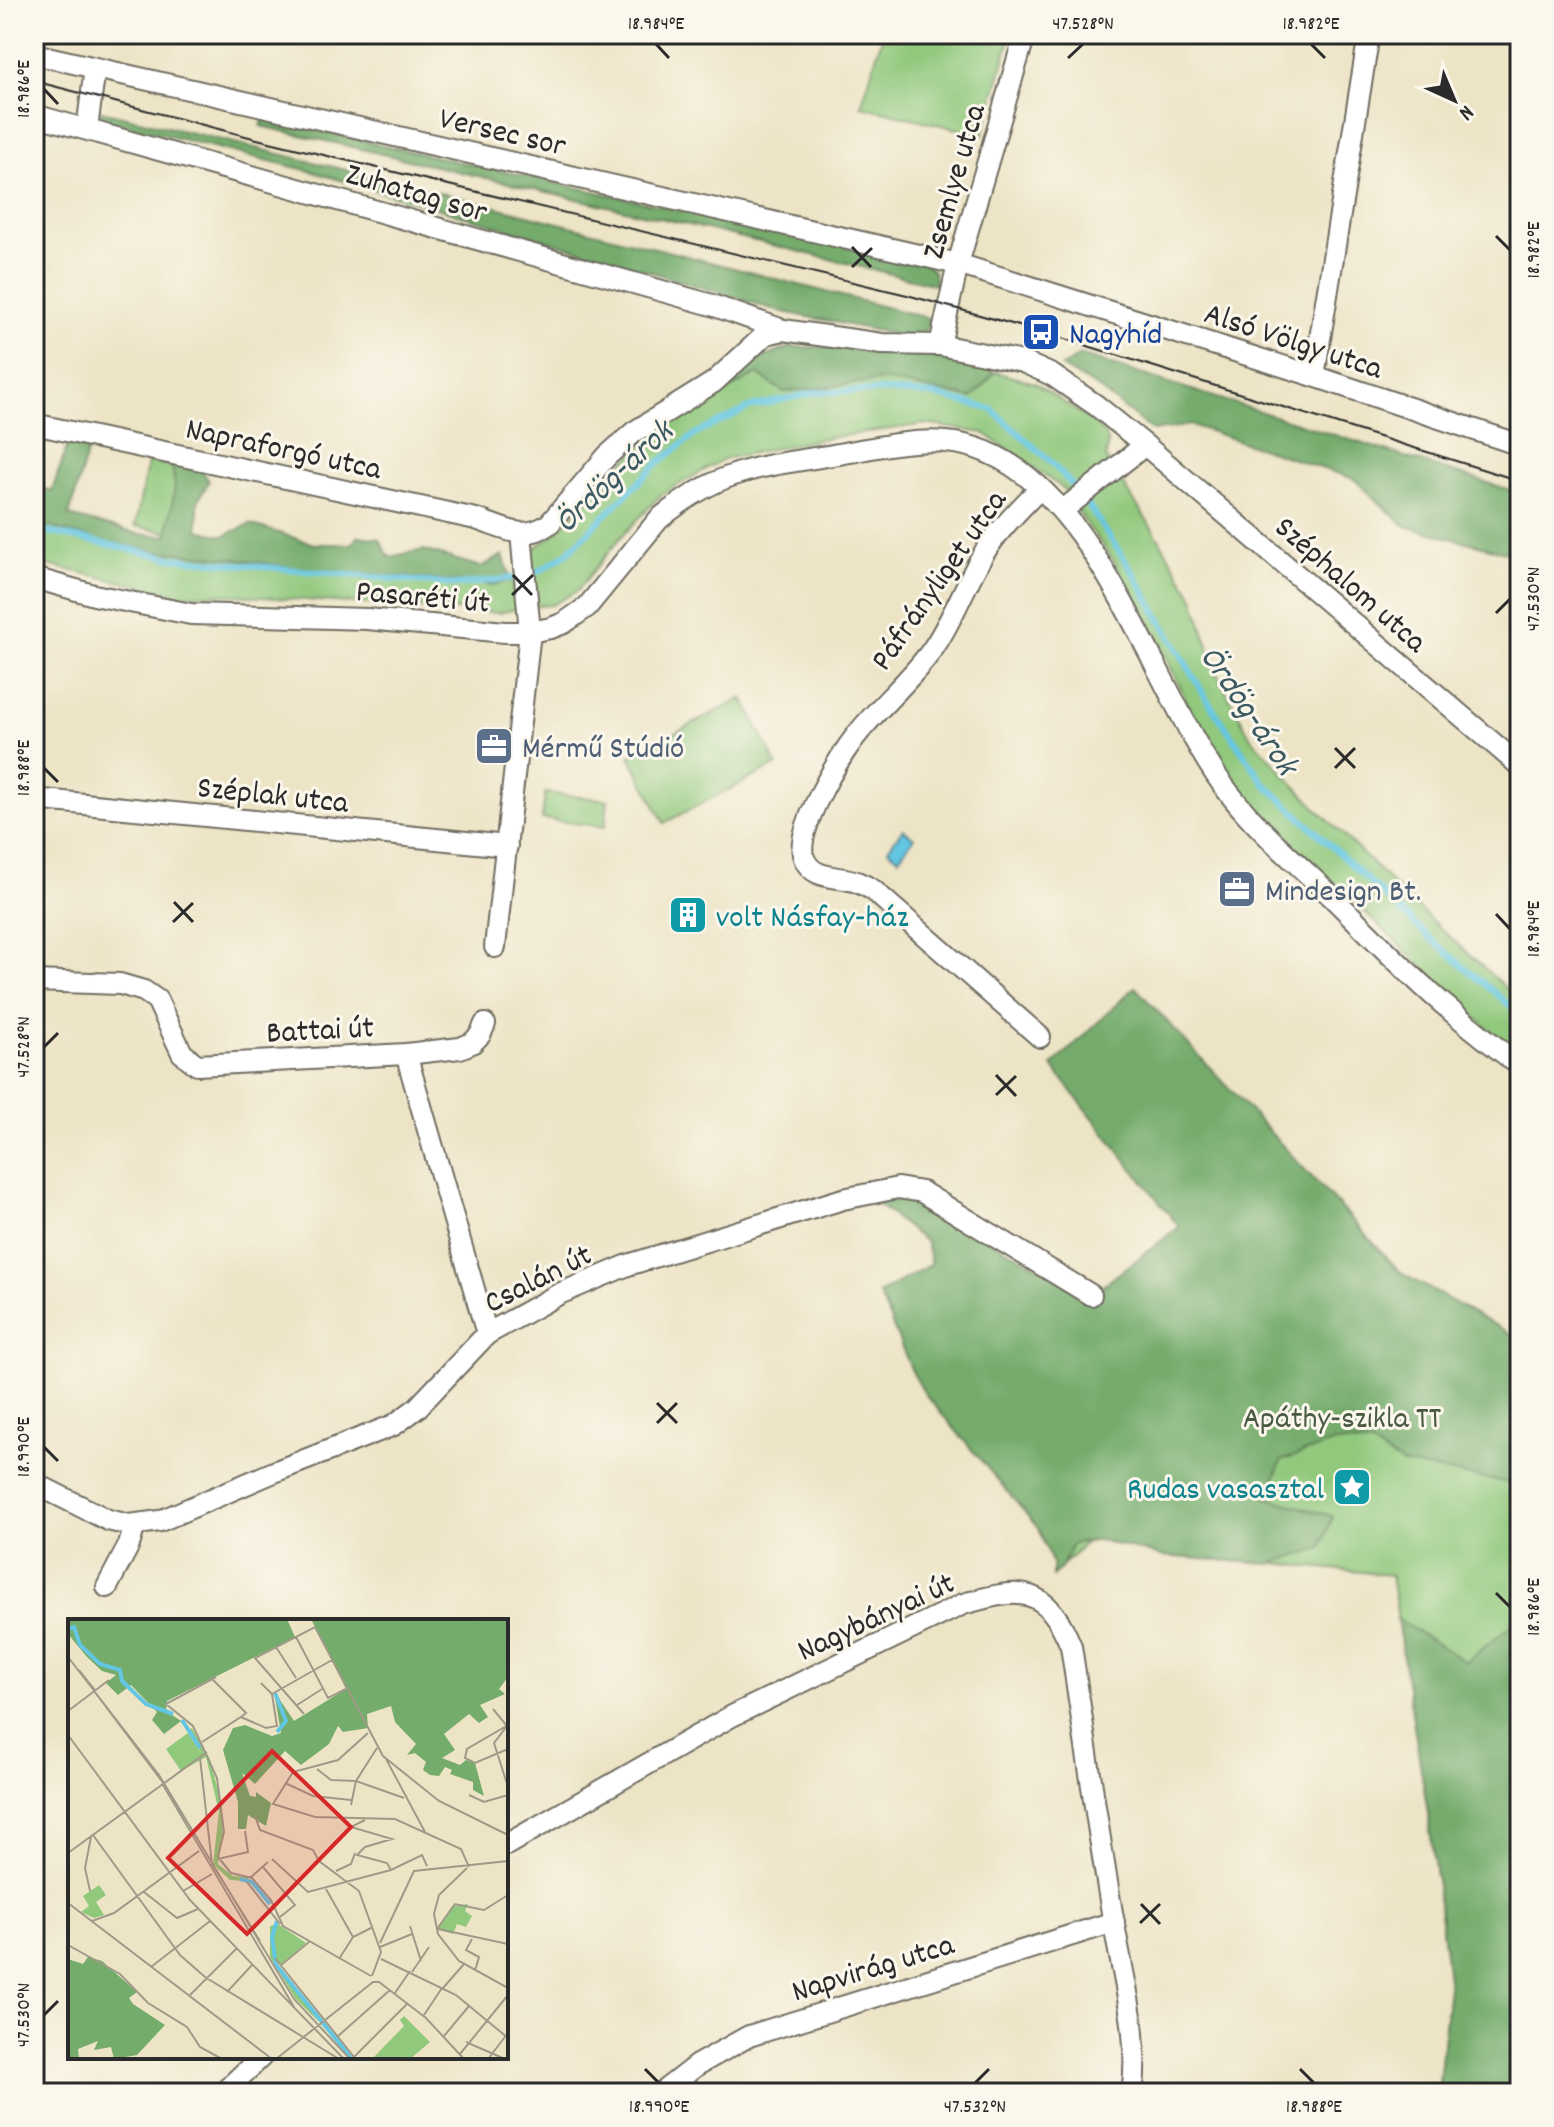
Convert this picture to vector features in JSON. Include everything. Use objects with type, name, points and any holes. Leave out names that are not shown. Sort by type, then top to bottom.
[{"type":"street","name":"Zsemlye utca","points":[[940,345],[958,264],[1025,34]]},
{"type":"street","points":[[1314,376],[1369,34]]},
{"type":"street","name":"Versec sor","points":[[34,54],[958,264]]},
{"type":"street","points":[[87,129],[95,68]]},
{"type":"street","name":"Zuhatag sor","points":[[34,115],[697,300],[783,330],[882,344],[940,345],[1023,362],[1074,388],[1145,445]]},
{"type":"street","name":"Alsó Völgy utca","points":[[958,264],[1314,376],[1520,445]]},
{"type":"street","points":[[495,947],[530,632],[521,533],[537,532],[549,524],[607,456],[634,432],[714,382],[766,334],[783,330]]},
{"type":"street","name":"Napraforgó utca","points":[[34,424],[476,519],[521,533]]},
{"type":"street","name":"Pasaréti út","points":[[34,578],[94,595],[191,614],[367,619],[530,632],[551,628],[578,614],[595,599],[659,519],[679,503],[731,476],[895,444],[947,442],[973,447],[1009,463],[1063,510],[1135,624],[1184,722],[1229,793],[1265,832],[1447,1008],[1520,1066]]},
{"type":"street","points":[[1063,510],[1145,445]]},
{"type":"street","name":"Széphalom utca","points":[[1145,445],[1520,766]]},
{"type":"street","name":"Páfrányliget utca","points":[[1040,488],[985,551],[934,648],[854,739],[812,810],[802,850],[810,868],[818,874],[856,881],[873,890],[1040,1037]]},
{"type":"street","name":"Széplak utca","points":[[34,799],[507,846]]},
{"type":"street","name":"Battai út","points":[[34,981],[120,984],[144,991],[157,1000],[182,1053],[197,1065],[406,1054],[487,1334]]},
{"type":"street","points":[[406,1054],[460,1048],[472,1043],[485,1024]]},
{"type":"street","name":"Csalán út","points":[[34,1483],[108,1520],[135,1525],[178,1515],[274,1472],[394,1425],[417,1408],[487,1334],[559,1294],[628,1265],[843,1199],[898,1188],[922,1192],[1091,1295]]},
{"type":"street","points":[[107,1587],[129,1545],[135,1525]]},
{"type":"street","name":"Nagybányai út","points":[[508,1844],[744,1710],[963,1604],[993,1595],[1020,1593],[1044,1602],[1062,1624],[1071,1646],[1133,2029],[1135,2077],[1132,2093]]},
{"type":"street","name":"Napvirág utca","points":[[661,2093],[697,2065],[749,2036],[1114,1922]]},
{"type":"street","points":[[223,2093],[259,2059]]},
{"type":"green space","points":[[883,34],[1011,35],[983,135],[861,106]]},
{"type":"green space","points":[[101,111],[446,194],[931,319],[926,330],[908,337],[779,311],[310,171],[100,119]]},
{"type":"green space","points":[[264,119],[927,264],[934,273],[936,285],[261,126]]},
{"type":"green space","points":[[790,347],[828,347],[942,358],[995,372],[972,398],[883,380],[784,392],[757,374],[720,395],[715,388],[757,360]]},
{"type":"green space","points":[[1080,355],[1520,493],[1520,556],[1405,526],[1354,479],[1191,425],[1153,431],[1102,391],[1062,367]]},
{"type":"green space","points":[[995,372],[1035,383],[1094,423],[1105,435],[1108,444],[1106,458],[1195,600],[1214,668],[1251,738],[1408,899],[1520,1001],[1520,1057],[1243,796],[1206,743],[1153,629],[1112,558],[1065,490],[984,433],[926,424],[820,439],[724,459],[662,494],[620,538],[577,591],[552,605],[536,606],[531,551],[557,532],[636,450],[715,388],[721,394],[757,374],[784,392],[883,380],[971,398]]},
{"type":"green space","points":[[68,444],[88,449],[69,516],[139,534],[167,536],[175,486],[171,459],[196,461],[209,481],[198,501],[198,530],[223,536],[250,524],[314,544],[351,544],[359,536],[380,539],[389,557],[424,550],[481,567],[503,555],[511,580],[493,585],[296,568],[156,551],[99,541],[34,522],[34,486],[52,491]]},
{"type":"green space","points":[[148,461],[200,472],[187,536],[135,526]]},
{"type":"green space","points":[[34,522],[99,541],[156,551],[296,568],[493,585],[511,580],[516,609],[499,613],[218,594],[180,595],[34,562]]},
{"type":"green space","points":[[743,698],[777,765],[664,823],[630,756]]},
{"type":"green space","points":[[545,793],[608,800],[605,827],[542,819]]},
{"type":"green space","name":"Apáthy-szikla TT","points":[[1135,987],[1401,1273],[1520,1339],[1520,1487],[1403,1464],[1371,1445],[1335,1442],[1281,1461],[1267,1498],[1333,1516],[1321,1548],[1271,1564],[1161,1556],[1100,1540],[1071,1546],[1062,1567],[1052,1576],[1052,1562],[1038,1528],[925,1394],[913,1373],[879,1294],[931,1264],[926,1242],[876,1203],[911,1198],[1091,1295],[1179,1227],[1052,1066]]},
{"type":"green space","name":"Apáthy-szikla TT","points":[[876,1203],[1091,1295],[1338,1204],[1401,1273],[1520,1339],[1520,2093],[1438,2093],[1449,1987],[1429,1819],[1391,1575],[1161,1556],[1100,1540],[1086,1542],[1052,1576],[1052,1562],[1038,1528],[913,1373],[879,1294],[931,1264],[926,1242]]},
{"type":"green space","points":[[1520,1618],[1520,2093],[1438,2093],[1449,1987],[1429,1819],[1397,1619],[1466,1662]]},
{"type":"water","points":[[903,829],[914,838],[899,858],[888,849]]},
{"type":"waterway","name":"Ördög-árok","points":[[34,529],[172,558],[457,585],[514,578],[541,570],[567,553],[658,463],[697,433],[751,407],[817,392],[884,391],[934,395],[991,409],[1050,461],[1081,495],[1133,572],[1206,698],[1264,783],[1425,934],[1520,1014]]},
{"type":"tram line","points":[[34,81],[257,139],[907,295],[1059,337],[1520,481]]},
{"type":"place","name":"Nagyhíd","points":[[1041,332]]},
{"type":"place","name":"Mérmű Stúdió","points":[[494,746]]},
{"type":"place","name":"Mindesign Bt.","points":[[1237,889]]},
{"type":"place","name":"volt Násfay-ház","points":[[688,915]]},
{"type":"place","name":"Rudas vasasztal","points":[[1352,1487]]}]
